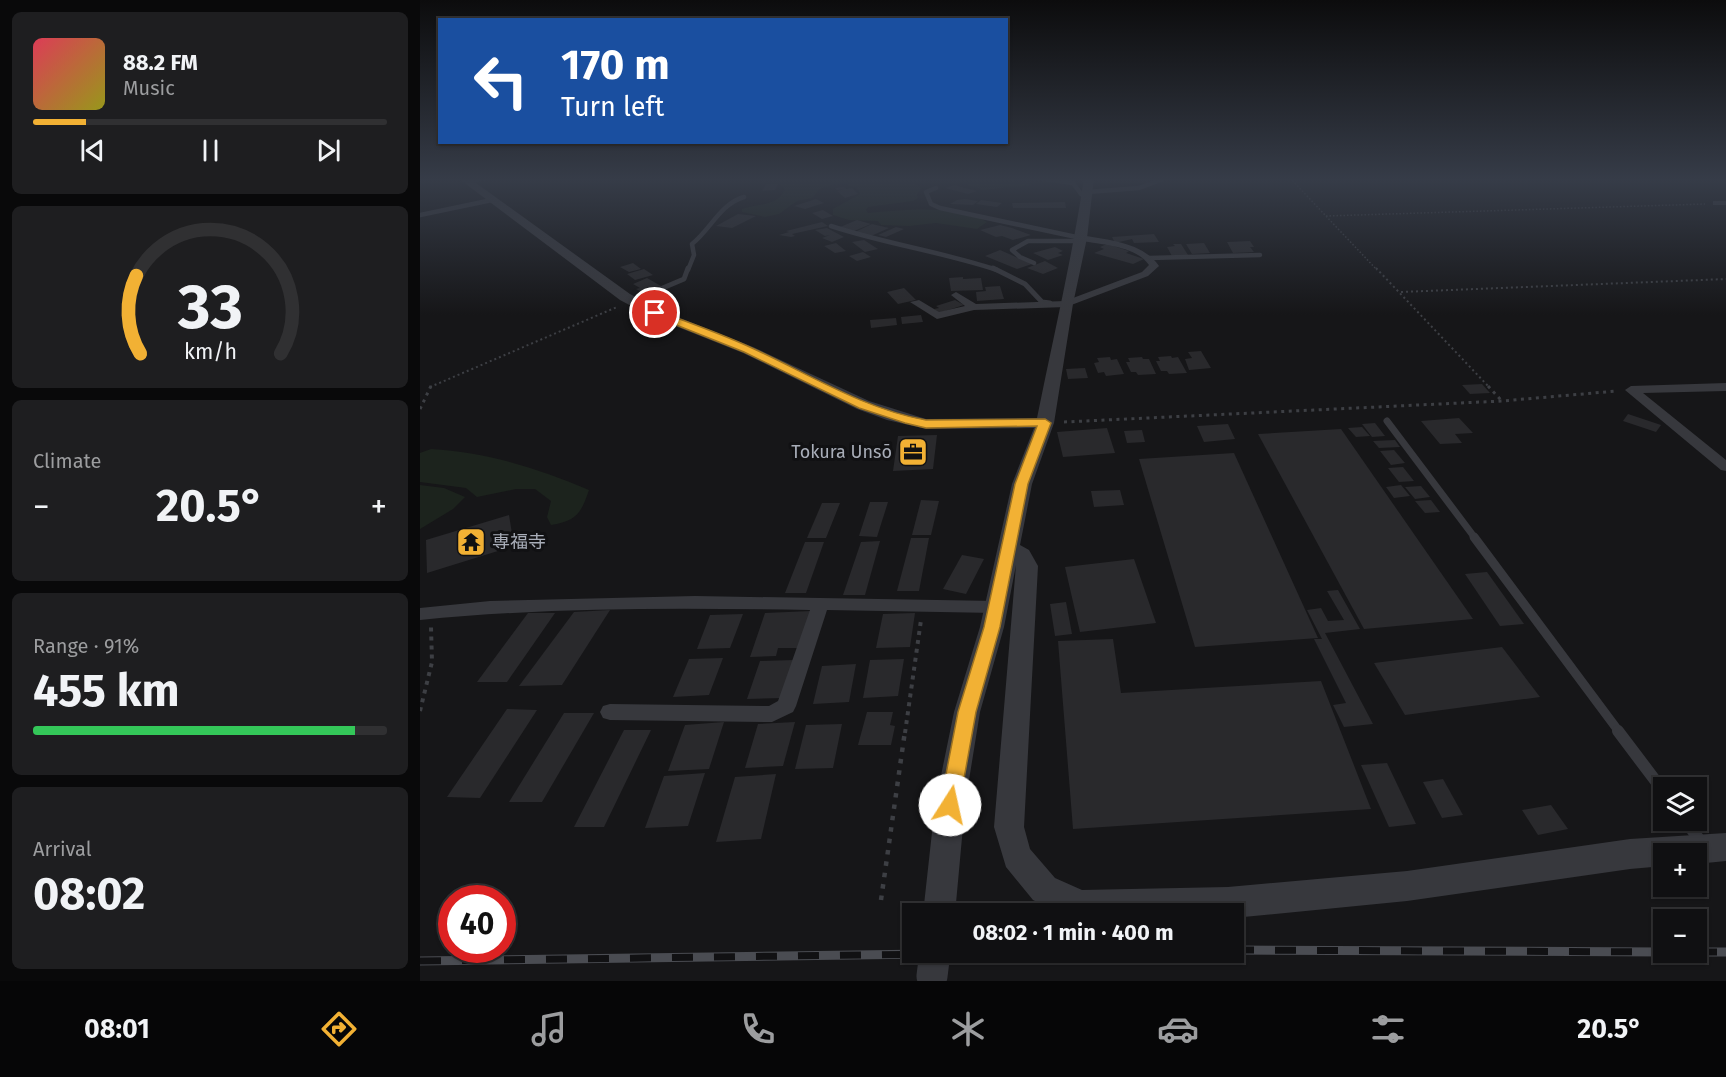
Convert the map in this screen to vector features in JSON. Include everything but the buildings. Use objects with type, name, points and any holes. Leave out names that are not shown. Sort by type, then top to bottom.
[{"type":"street","points":[[527,224],[595,277],[655,313],[748,350],[863,405],[893,416],[926,424],[1045,423]]},
{"type":"street","points":[[940,903],[950,805],[967,712],[996,607],[1022,484],[1045,423],[1060,304],[1081,239],[1083,224]]},
{"type":"street","points":[[915,302],[937,316],[974,307],[1060,304],[1145,274],[1154,266],[1149,258],[1123,247],[1081,239]]},
{"type":"street","points":[[956,296],[974,307]]},
{"type":"street","points":[[1631,390],[1726,387]]},
{"type":"street","points":[[1631,390],[1726,467]]},
{"type":"street","points":[[1008,547],[1021,555],[1027,566],[1009,827],[1017,857],[1044,889],[1081,906],[1228,903],[1407,886],[1630,854],[1716,847]]},
{"type":"street","points":[[426,614],[501,607],[695,602],[996,607]]},
{"type":"street","points":[[610,712],[772,714],[786,706],[821,603]]},
{"type":"lane","points":[[633,301],[684,279],[694,255],[692,244],[707,232],[712,224]]},
{"type":"lane","points":[[1012,224],[1081,239]]},
{"type":"lane","points":[[831,226],[868,238],[960,259],[1004,272],[1025,284],[1042,302],[1060,304]]},
{"type":"lane","points":[[1034,263],[1020,257],[1012,250],[1017,244],[1037,238],[1064,244],[1081,239]]},
{"type":"lane","points":[[1149,258],[1260,255]]},
{"type":"lane","points":[[1387,421],[1653,777]]},
{"type":"lane","points":[[1698,831],[1716,847]]},
{"type":"path","points":[[1334,224],[1401,292],[1502,401]]},
{"type":"path","points":[[1401,292],[1726,279]]},
{"type":"path","points":[[420,409],[430,386],[633,301]]},
{"type":"path","points":[[1045,423],[1502,401],[1631,390]]},
{"type":"path","points":[[881,900],[923,606]]},
{"type":"path","points":[[420,711],[432,662],[426,614]]},
{"type":"shaded area","points":[[880,224],[929,224],[909,226]]},
{"type":"shaded area","points":[[941,224],[984,224],[977,229]]},
{"type":"shaded area","points":[[431,449],[512,462],[589,490],[576,515],[566,521],[551,525],[547,517],[551,501],[535,489],[516,489],[477,497],[466,488],[420,482],[420,453]]},
{"type":"shaded area","points":[[420,485],[444,488],[465,497],[453,509],[420,529]]},
{"type":"railway","points":[[1244,950],[1653,952]]},
{"type":"railway","points":[[1707,952],[1726,952]]},
{"type":"railway","points":[[420,961],[902,954]]},
{"type":"place","name":"Tokura Unsō","points":[[913,452]]},
{"type":"place","name":"専福寺","points":[[471,542]]},
{"type":"route","points":[[655,313],[748,350],[863,405],[909,421],[926,424],[1045,423],[1022,484],[992,627],[967,712],[950,805]]}]
